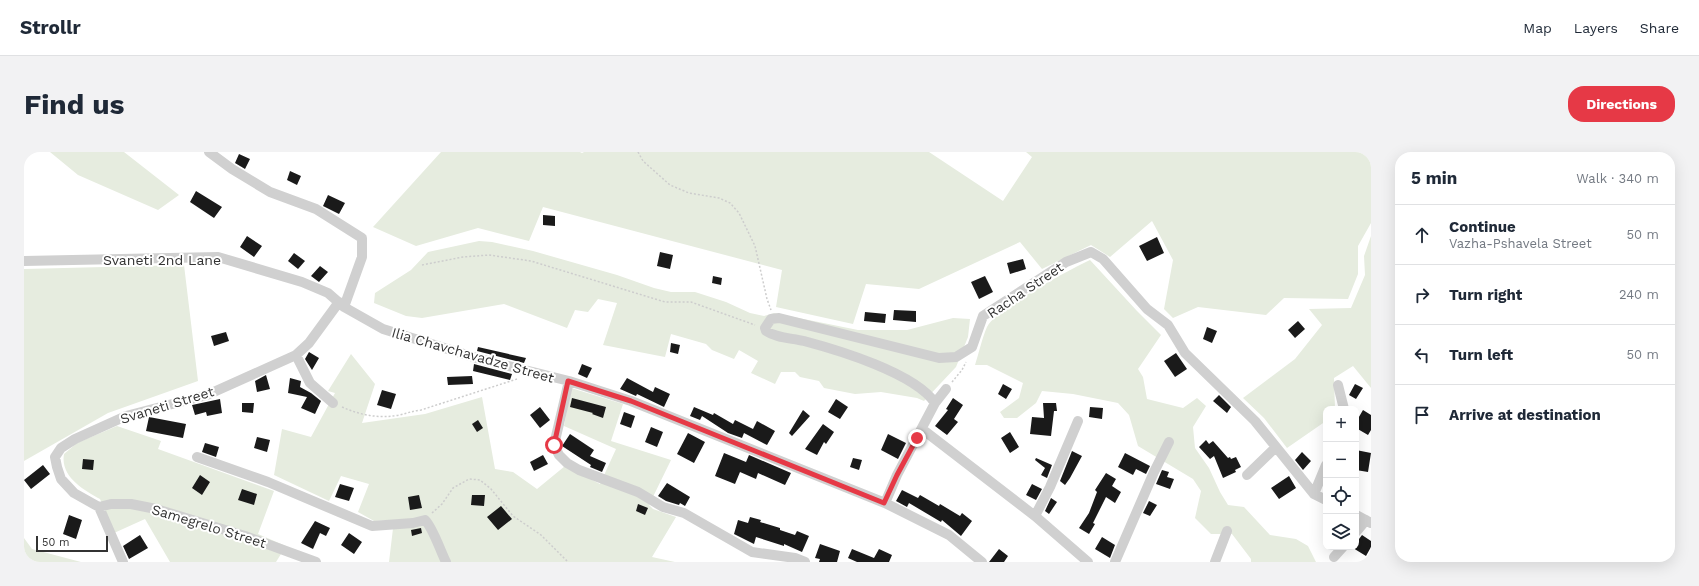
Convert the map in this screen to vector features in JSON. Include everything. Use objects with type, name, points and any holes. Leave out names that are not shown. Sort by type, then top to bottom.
[{"type":"street","name":"Svaneti Street","points":[[99,507],[74,493],[61,479],[55,457],[61,448],[126,416],[207,395],[296,355],[309,343],[342,305],[362,257],[362,238],[316,210],[270,192],[232,169],[209,152]]},
{"type":"street","name":"Racha Street","points":[[972,347],[983,316],[1066,262],[1091,252],[1102,259],[1147,309],[1168,325],[1185,353],[1255,421],[1314,494],[1323,498]]},
{"type":"street","name":"Svaneti 2nd Lane","points":[[24,261],[218,257],[302,282],[328,293],[342,305]]},
{"type":"street","name":"Ilia Chavchavadze Street","points":[[342,305],[383,329],[480,359],[568,381],[631,401],[884,503],[949,535],[982,562]]},
{"type":"street","points":[[935,403],[929,394],[915,384],[877,366],[840,351],[792,338],[771,335],[765,328],[771,320],[779,318],[939,358],[956,357],[972,347]]},
{"type":"street","points":[[296,355],[310,383],[333,402]]},
{"type":"street","points":[[568,381],[554,445],[559,455],[567,463],[579,470],[638,492],[662,506],[684,514],[752,552],[795,558],[805,562]]},
{"type":"street","points":[[1338,385],[1343,406]]},
{"type":"street","points":[[884,503],[935,403],[946,389]]},
{"type":"street","points":[[1035,516],[1050,487],[1078,421]]},
{"type":"street","points":[[922,429],[1035,516],[1088,562]]},
{"type":"street","points":[[1115,562],[1154,472],[1169,442]]},
{"type":"street","points":[[1247,475],[1276,447]]},
{"type":"street","points":[[197,457],[268,482],[372,526],[413,523],[425,520],[430,525],[436,543],[446,562]]},
{"type":"street","points":[[1314,494],[1323,472]]},
{"type":"street","name":"Samegrelo Street","points":[[99,507],[111,504],[131,504],[156,509],[245,536],[316,562]]},
{"type":"street","points":[[99,507],[123,562]]},
{"type":"street","points":[[1359,516],[1369,521],[1359,529]]},
{"type":"street","points":[[1215,562],[1227,530]]},
{"type":"street","points":[[1334,557],[1340,550]]},
{"type":"path","points":[[638,152],[643,161],[670,185],[690,193],[719,198],[730,203],[739,213],[755,246],[770,308],[779,318]]},
{"type":"path","points":[[422,265],[463,257],[489,255],[531,261],[665,302],[692,302],[765,328]]},
{"type":"path","points":[[946,389],[962,370],[972,347]]},
{"type":"path","points":[[333,402],[358,413],[377,417],[398,415],[421,410],[518,379],[529,371]]},
{"type":"path","points":[[425,520],[442,504],[453,488],[469,479],[480,480],[491,488],[514,516],[541,535],[568,562]]},
{"type":"shaded area","points":[[50,152],[124,152],[179,195],[158,210],[78,175]]},
{"type":"shaded area","points":[[441,152],[929,152],[1003,201],[1032,157],[1026,152],[1371,152],[1371,223],[1358,246],[1358,274],[1348,299],[1284,298],[1266,315],[1198,307],[1173,318],[1164,309],[1173,260],[1152,221],[1110,257],[1091,245],[1042,269],[1020,242],[919,289],[866,284],[853,324],[776,307],[782,270],[543,207],[529,241],[478,228],[416,246],[373,227]]},
{"type":"shaded area","points":[[1371,236],[1371,388],[1353,366],[1334,378],[1335,406],[1323,406],[1323,423],[1287,448],[1264,418],[1243,398],[1295,359],[1322,325],[1309,309],[1351,308],[1365,275],[1364,256]]},
{"type":"shaded area","points":[[479,241],[492,242],[533,251],[617,275],[654,288],[671,292],[695,292],[726,302],[750,313],[764,316],[774,313],[858,330],[907,330],[953,318],[970,319],[968,337],[956,367],[924,401],[917,398],[881,392],[855,394],[824,388],[819,381],[800,377],[795,372],[781,372],[775,384],[751,373],[758,361],[739,350],[734,359],[712,350],[706,344],[671,334],[665,357],[603,345],[617,303],[598,299],[588,312],[575,310],[567,328],[504,304],[422,318],[406,316],[374,303],[375,293],[411,270],[428,252]]},
{"type":"shaded area","points":[[1090,260],[1161,335],[1138,369],[1143,377],[1147,399],[1183,408],[1197,398],[1206,406],[1193,427],[1195,448],[1209,468],[1228,505],[1244,507],[1270,535],[1296,539],[1308,546],[1316,562],[1251,562],[1251,559],[1232,534],[1211,534],[1195,518],[1201,491],[1193,479],[1138,446],[1129,415],[1118,403],[1073,394],[1042,391],[1036,403],[1017,418],[1004,418],[1000,412],[1019,398],[1023,383],[987,365],[975,365],[987,327],[993,319],[1019,300],[1051,280]]},
{"type":"shaded area","points":[[184,265],[198,381],[108,413],[24,461],[24,269]]},
{"type":"shaded area","points":[[351,354],[375,384],[362,423],[425,414],[482,397],[495,469],[513,472],[537,489],[565,466],[600,484],[616,449],[564,426],[571,388],[623,404],[611,441],[671,460],[649,505],[653,509],[676,517],[652,557],[675,562],[389,562],[394,520],[374,521],[358,512],[369,484],[341,476],[329,501],[274,475],[282,429],[311,437],[335,393],[328,391]]},
{"type":"shaded area","points":[[117,426],[161,441],[158,449],[274,491],[258,534],[286,546],[276,562],[170,562],[145,519],[114,533],[100,499],[74,482],[69,476],[64,462],[64,454],[77,443]]},
{"type":"shaded area","points":[[24,538],[32,549],[81,562],[24,562]]},
{"type":"building","points":[[239,154],[250,159],[245,169],[235,163]]},
{"type":"building","points":[[290,171],[301,176],[297,185],[287,180]]},
{"type":"building","points":[[196,191],[222,207],[214,218],[190,202]]},
{"type":"building","points":[[328,195],[345,203],[339,214],[323,206]]},
{"type":"building","points":[[543,215],[555,216],[555,226],[543,225]]},
{"type":"building","points":[[247,236],[262,246],[254,257],[240,247]]},
{"type":"building","points":[[1157,237],[1164,253],[1147,261],[1139,246]]},
{"type":"building","points":[[660,252],[673,255],[670,269],[657,266]]},
{"type":"building","points":[[294,253],[305,261],[298,269],[288,261]]},
{"type":"building","points":[[1023,259],[1026,269],[1010,274],[1007,263]]},
{"type":"building","points":[[320,266],[328,272],[319,282],[311,276]]},
{"type":"building","points":[[713,276],[722,278],[721,285],[712,283]]},
{"type":"building","points":[[985,276],[993,292],[979,299],[971,282]]},
{"type":"building","points":[[894,310],[916,311],[916,322],[893,320]]},
{"type":"building","points":[[865,312],[886,314],[885,323],[864,321]]},
{"type":"building","points":[[1298,321],[1305,329],[1295,338],[1288,330]]},
{"type":"building","points":[[1207,327],[1217,331],[1212,343],[1203,339]]},
{"type":"building","points":[[226,332],[229,341],[214,346],[211,336]]},
{"type":"building","points":[[671,343],[680,345],[678,354],[670,352]]},
{"type":"building","points":[[478,347],[526,358],[524,363],[477,351]]},
{"type":"building","points":[[309,352],[319,358],[312,370],[305,359]]},
{"type":"building","points":[[1176,353],[1187,369],[1175,377],[1164,361]]},
{"type":"building","points":[[474,364],[512,374],[510,380],[473,371]]},
{"type":"building","points":[[582,364],[592,368],[587,378],[578,374]]},
{"type":"building","points":[[266,375],[270,389],[257,392],[255,381]]},
{"type":"building","points":[[472,376],[473,384],[448,385],[447,377]]},
{"type":"building","points":[[290,378],[301,381],[300,387],[321,401],[315,414],[301,408],[307,397],[288,393]]},
{"type":"building","points":[[627,378],[653,392],[655,387],[670,394],[664,407],[637,394],[636,396],[620,389]]},
{"type":"building","points":[[1003,384],[1012,389],[1006,399],[998,394]]},
{"type":"building","points":[[1355,384],[1363,388],[1356,399],[1349,395]]},
{"type":"building","points":[[382,390],[396,394],[391,409],[377,405]]},
{"type":"building","points":[[1219,395],[1231,407],[1227,413],[1213,401]]},
{"type":"building","points":[[572,398],[606,407],[603,418],[592,414],[593,413],[570,407]]},
{"type":"building","points":[[953,398],[963,405],[954,419],[958,422],[947,435],[935,426],[948,410],[946,409]]},
{"type":"building","points":[[220,399],[222,413],[207,416],[206,412],[195,415],[192,405]]},
{"type":"building","points":[[836,399],[848,407],[840,419],[828,412]]},
{"type":"building","points":[[242,403],[254,403],[253,413],[242,412]]},
{"type":"building","points":[[1043,403],[1056,403],[1057,411],[1054,411],[1051,436],[1030,434],[1032,417],[1044,418]]},
{"type":"building","points":[[540,407],[550,420],[540,428],[530,415]]},
{"type":"building","points":[[694,407],[713,415],[714,413],[733,424],[735,420],[753,429],[757,421],[775,431],[767,445],[744,433],[742,438],[728,433],[702,416],[700,420],[690,416]]},
{"type":"building","points":[[1090,407],[1103,408],[1102,419],[1089,417]]},
{"type":"building","points":[[803,410],[810,416],[792,436],[789,433]]},
{"type":"building","points":[[1363,410],[1371,415],[1371,430],[1368,435],[1359,430],[1359,417]]},
{"type":"building","points":[[624,412],[635,416],[631,428],[620,424]]},
{"type":"building","points":[[149,417],[186,424],[183,438],[146,431]]},
{"type":"building","points":[[478,420],[483,428],[477,432],[472,424]]},
{"type":"building","points":[[823,424],[834,432],[826,444],[824,442],[817,455],[805,449]]},
{"type":"building","points":[[651,427],[663,432],[657,447],[645,442]]},
{"type":"building","points":[[1010,432],[1019,447],[1010,453],[1001,438]]},
{"type":"building","points":[[688,433],[705,442],[694,463],[677,454]]},
{"type":"building","points":[[570,434],[594,450],[590,456],[606,463],[602,472],[590,467],[591,465],[562,446]]},
{"type":"building","points":[[888,434],[906,443],[898,459],[881,450]]},
{"type":"building","points":[[257,437],[270,440],[267,452],[254,448]]},
{"type":"building","points":[[1206,440],[1209,444],[1213,441],[1228,458],[1230,457],[1231,459],[1236,457],[1241,467],[1235,470],[1236,472],[1223,478],[1214,456],[1210,459],[1199,447]]},
{"type":"building","points":[[205,443],[219,447],[216,457],[202,452]]},
{"type":"building","points":[[1072,451],[1082,456],[1065,485],[1060,481]]},
{"type":"building","points":[[1359,451],[1371,453],[1368,472],[1359,470]]},
{"type":"building","points":[[1302,452],[1311,461],[1303,470],[1295,460]]},
{"type":"building","points":[[724,453],[746,462],[749,455],[791,473],[785,485],[758,473],[756,479],[740,472],[735,484],[715,476]]},
{"type":"building","points":[[1125,453],[1150,466],[1146,474],[1136,469],[1133,475],[1118,467]]},
{"type":"building","points":[[543,455],[548,464],[534,471],[530,462]]},
{"type":"building","points":[[853,458],[862,460],[859,470],[850,467]]},
{"type":"building","points":[[1036,458],[1052,465],[1047,478],[1041,475],[1045,468],[1035,460]]},
{"type":"building","points":[[83,459],[94,460],[93,470],[82,469]]},
{"type":"building","points":[[43,465],[50,474],[31,489],[24,480]]},
{"type":"building","points":[[1162,470],[1169,472],[1167,477],[1174,479],[1170,489],[1156,484]]},
{"type":"building","points":[[1106,473],[1116,479],[1112,486],[1121,492],[1115,503],[1106,497],[1093,523],[1095,524],[1089,534],[1079,528],[1089,513],[1097,492],[1095,490]]},
{"type":"building","points":[[200,475],[210,482],[202,495],[192,488]]},
{"type":"building","points":[[1289,476],[1296,488],[1279,499],[1271,488]]},
{"type":"building","points":[[667,483],[690,497],[685,506],[680,503],[679,505],[666,501],[658,496]]},
{"type":"building","points":[[340,484],[354,488],[349,501],[335,497]]},
{"type":"building","points":[[1032,484],[1042,489],[1036,500],[1026,495]]},
{"type":"building","points":[[242,489],[257,494],[254,505],[238,500]]},
{"type":"building","points":[[902,490],[918,498],[920,495],[939,506],[940,504],[960,516],[962,513],[972,521],[961,536],[942,520],[941,522],[909,503],[907,507],[896,501]]},
{"type":"building","points":[[419,495],[422,508],[410,510],[408,497]]},
{"type":"building","points":[[472,495],[485,495],[484,506],[471,505]]},
{"type":"building","points":[[1051,498],[1057,502],[1049,514],[1045,511]]},
{"type":"building","points":[[1149,501],[1157,505],[1150,516],[1143,513]]},
{"type":"building","points":[[638,504],[648,508],[645,515],[636,511]]},
{"type":"building","points":[[501,506],[512,519],[498,530],[487,517]]},
{"type":"building","points":[[69,515],[82,520],[76,539],[63,534]]},
{"type":"building","points":[[750,517],[761,520],[760,522],[780,528],[780,530],[795,535],[797,531],[809,536],[802,552],[784,544],[784,546],[756,537],[754,544],[734,534],[738,520],[748,523]]},
{"type":"building","points":[[315,521],[330,528],[326,536],[320,533],[313,549],[301,543]]},
{"type":"building","points":[[421,528],[422,533],[412,536],[411,530]]},
{"type":"building","points":[[349,533],[362,542],[354,554],[341,545]]},
{"type":"building","points":[[140,535],[148,548],[129,559],[123,546]]},
{"type":"building","points":[[1362,535],[1371,541],[1371,547],[1366,556],[1356,550],[1359,550],[1359,539]]},
{"type":"building","points":[[1102,537],[1115,545],[1110,558],[1095,549]]},
{"type":"building","points":[[820,544],[840,551],[837,562],[819,562],[820,559],[815,558]]},
{"type":"building","points":[[852,549],[874,558],[879,549],[892,555],[889,562],[857,562],[848,558]]},
{"type":"building","points":[[999,549],[1008,556],[1004,562],[989,562]]},
{"type":"route","points":[[554,445],[568,381],[631,401],[884,503],[917,438]]}]
